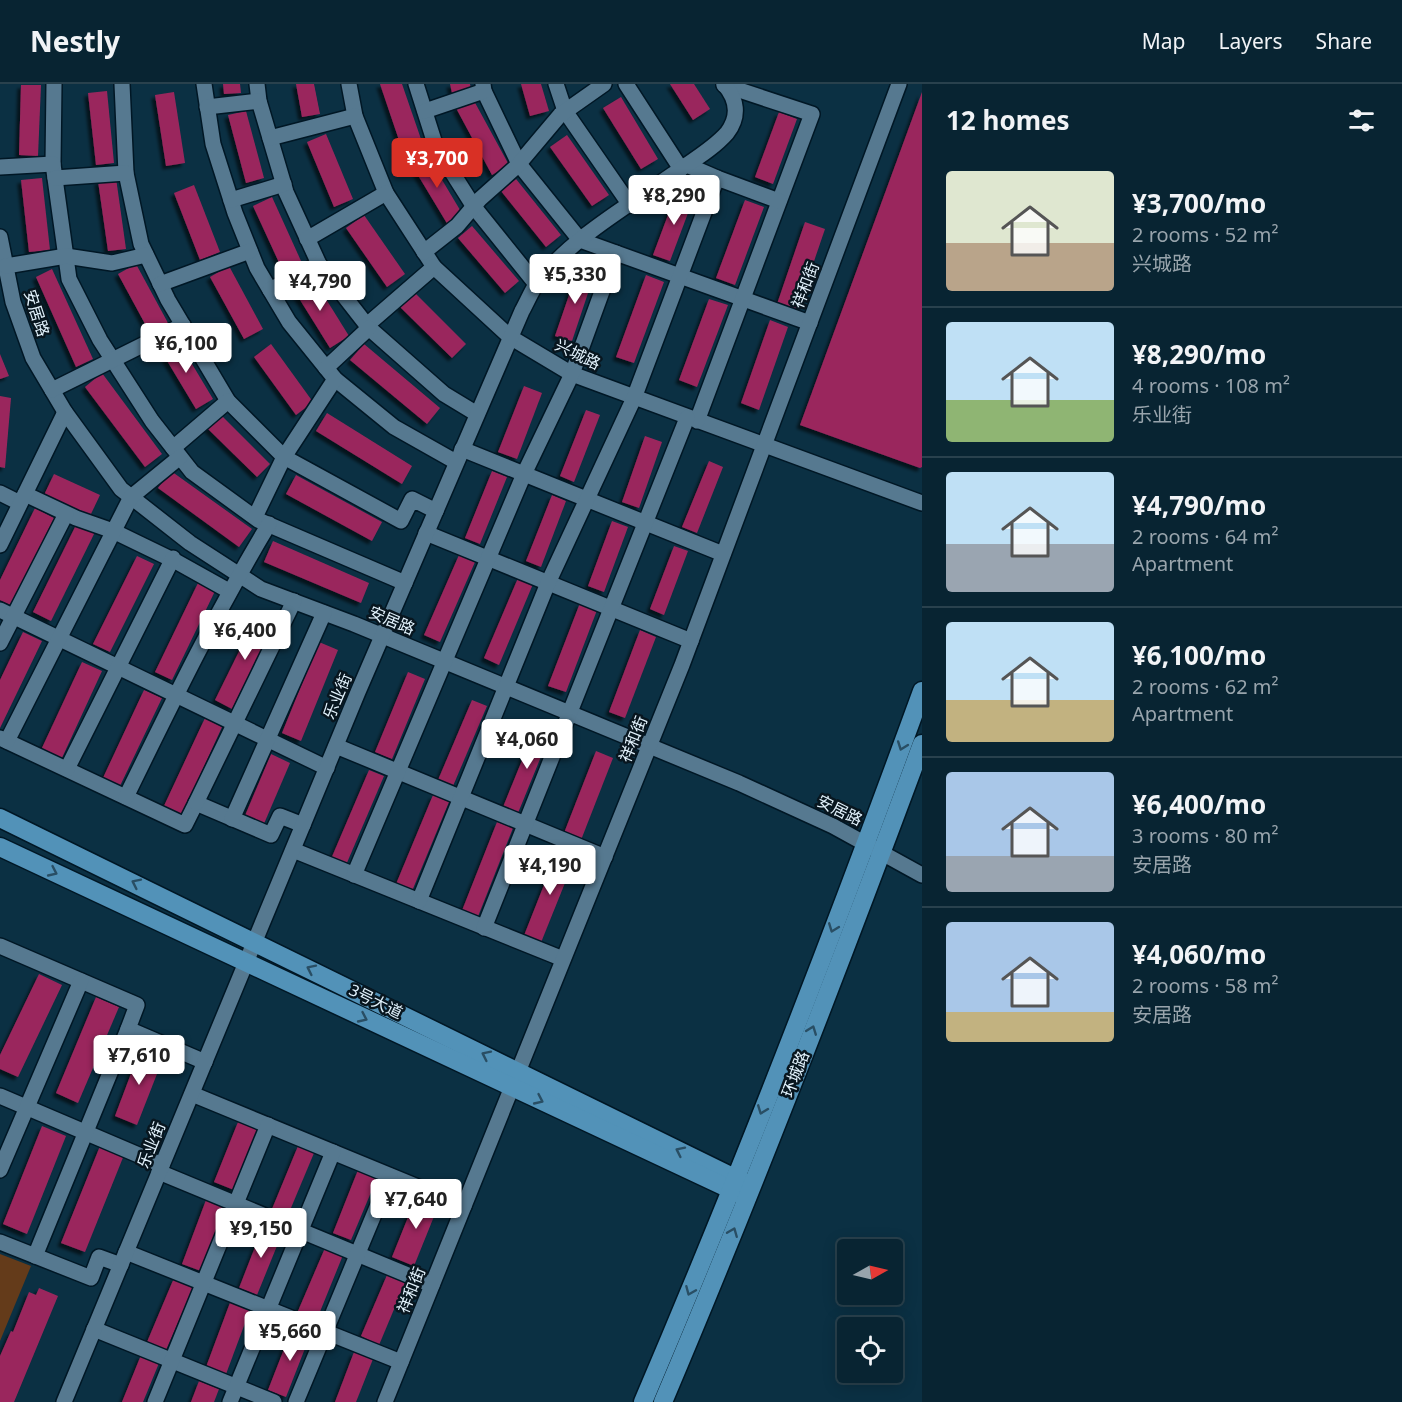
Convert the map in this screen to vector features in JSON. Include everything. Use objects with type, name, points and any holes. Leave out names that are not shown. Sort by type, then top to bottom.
[{"type":"main road","points":[[874,848],[922,691]]},
{"type":"main road","points":[[663,1402],[741,1188],[874,848],[922,744]]},
{"type":"main road","name":"3号大道","points":[[0,818],[255,942],[515,1080]]},
{"type":"main road","name":"3号大道","points":[[0,847],[247,963],[515,1080],[741,1188]]},
{"type":"main road","points":[[643,1402],[741,1188]]},
{"type":"street","points":[[54,84],[54,171],[69,279],[100,340],[152,421],[192,472],[262,521],[405,583]]},
{"type":"street","points":[[122,84],[126,173],[141,244],[160,284],[228,401],[284,457],[401,521],[412,499],[436,511]]},
{"type":"street","points":[[204,84],[213,144],[250,251],[289,322],[331,373],[394,427],[459,456],[524,474],[723,554]]},
{"type":"street","points":[[257,84],[259,101],[284,184],[319,264],[368,326],[444,394],[477,414]]},
{"type":"street","name":"兴城路","points":[[349,84],[355,116],[386,193],[434,267],[510,337],[572,374],[922,504]]},
{"type":"street","points":[[416,84],[436,147],[474,207],[536,284]]},
{"type":"street","points":[[556,84],[566,111],[630,205]]},
{"type":"street","points":[[424,252],[456,226],[519,164],[566,111],[604,84]]},
{"type":"street","points":[[626,84],[684,167],[779,201]]},
{"type":"street","points":[[484,928],[646,523],[742,299],[812,114],[724,84]]},
{"type":"street","name":"乐业街","points":[[64,1402],[382,636],[510,337],[536,284],[580,240],[707,151],[727,132],[736,113],[733,94],[724,84]]},
{"type":"street","name":"祥和街","points":[[385,1402],[691,641],[899,84]]},
{"type":"street","points":[[425,111],[484,87],[519,164],[580,240],[810,323]]},
{"type":"street","points":[[207,107],[259,101]]},
{"type":"street","points":[[270,138],[355,116]]},
{"type":"street","points":[[0,167],[126,173]]},
{"type":"street","points":[[419,901],[548,583],[634,398],[717,177]]},
{"type":"street","points":[[231,200],[284,184]]},
{"type":"street","points":[[308,238],[386,193]]},
{"type":"street","name":"安居路","points":[[0,237],[6,266],[6,295],[33,358],[65,411],[121,489],[190,543],[261,589],[382,636],[760,793],[833,826],[922,875]]},
{"type":"street","points":[[160,284],[250,251]]},
{"type":"street","points":[[354,875],[524,474],[572,374],[616,253]]},
{"type":"street","points":[[6,266],[66,256],[112,262],[146,255]]},
{"type":"street","points":[[270,290],[319,264]]},
{"type":"street","points":[[126,797],[175,695],[238,574],[262,521],[284,457],[331,373],[368,326],[434,267]]},
{"type":"street","points":[[52,390],[183,324]]},
{"type":"street","points":[[228,401],[131,497],[3,740],[185,825],[294,601]]},
{"type":"street","points":[[0,544],[65,411]]},
{"type":"street","points":[[0,493],[22,498],[113,531],[173,558],[230,591]]},
{"type":"street","points":[[0,643],[7,614],[66,514]]},
{"type":"street","points":[[426,532],[691,641]]},
{"type":"street","points":[[67,770],[173,558]]},
{"type":"street","points":[[232,819],[324,613]]},
{"type":"street","points":[[7,614],[327,768]]},
{"type":"street","points":[[336,746],[605,857]]},
{"type":"street","points":[[195,803],[271,835],[280,816],[303,825]]},
{"type":"street","points":[[293,850],[563,959]]},
{"type":"street","points":[[0,946],[137,1005],[35,1256]]},
{"type":"street","points":[[0,1170],[81,981]]},
{"type":"street","points":[[128,1029],[205,1062]]},
{"type":"street","points":[[192,1094],[464,1206]]},
{"type":"street","points":[[0,1096],[86,1132],[236,1204],[432,1285]]},
{"type":"street","points":[[155,1402],[268,1125]]},
{"type":"street","points":[[230,1402],[333,1152]]},
{"type":"street","points":[[296,1402],[390,1176]]},
{"type":"street","points":[[0,1242],[91,1278],[99,1257],[124,1258],[203,1283],[401,1362]]},
{"type":"street","points":[[94,1329],[274,1402]]},
{"type":"shaded area","points":[[0,1254],[31,1266],[0,1341]]},
{"type":"building","points":[[223,84],[240,84],[241,93],[224,94]]},
{"type":"building","points":[[296,84],[314,84],[320,114],[302,117]]},
{"type":"building","points":[[380,84],[402,84],[422,142],[402,149]]},
{"type":"building","points":[[450,84],[470,84],[471,89],[452,93]]},
{"type":"building","points":[[521,84],[541,84],[549,111],[530,116]]},
{"type":"building","points":[[670,84],[694,84],[710,109],[693,120]]},
{"type":"building","points":[[21,85],[41,85],[38,156],[19,155]]},
{"type":"building","points":[[107,91],[114,163],[96,165],[88,93]]},
{"type":"building","points":[[174,92],[185,163],[166,166],[155,95]]},
{"type":"building","points":[[922,92],[922,467],[920,468],[800,425]]},
{"type":"building","points":[[621,97],[658,159],[641,169],[603,108]]},
{"type":"building","points":[[473,99],[509,165],[492,175],[456,108]]},
{"type":"building","points":[[246,111],[264,178],[246,183],[228,115]]},
{"type":"building","points":[[779,112],[797,119],[773,184],[755,177]]},
{"type":"building","points":[[326,134],[353,199],[334,207],[307,142]]},
{"type":"building","points":[[567,135],[609,195],[592,206],[550,147]]},
{"type":"building","points":[[426,153],[463,215],[448,225],[410,162]]},
{"type":"building","points":[[42,178],[50,250],[29,252],[21,180]]},
{"type":"building","points":[[116,178],[126,249],[108,251],[98,181]]},
{"type":"building","points":[[516,179],[561,235],[546,247],[501,191]]},
{"type":"building","points":[[194,185],[220,252],[200,260],[174,193]]},
{"type":"building","points":[[677,191],[694,197],[670,261],[653,255]]},
{"type":"building","points":[[272,197],[301,261],[282,269],[253,206]]},
{"type":"building","points":[[745,200],[764,207],[735,285],[716,278]]},
{"type":"building","points":[[364,215],[405,274],[387,287],[346,228]]},
{"type":"building","points":[[805,222],[825,229],[797,311],[777,304]]},
{"type":"building","points":[[472,226],[519,281],[505,293],[458,238]]},
{"type":"building","points":[[136,264],[168,323],[150,333],[118,274]]},
{"type":"building","points":[[229,266],[263,329],[244,339],[210,277]]},
{"type":"building","points":[[52,269],[93,359],[76,367],[36,277]]},
{"type":"building","points":[[578,269],[594,275],[572,341],[555,336]]},
{"type":"building","points":[[311,275],[349,336],[330,348],[292,287]]},
{"type":"building","points":[[646,275],[664,282],[634,363],[616,357]]},
{"type":"building","points":[[414,292],[466,344],[452,358],[400,307]]},
{"type":"building","points":[[709,299],[728,305],[697,387],[679,380]]},
{"type":"building","points":[[770,320],[788,327],[759,410],[741,403]]},
{"type":"building","points":[[177,339],[213,399],[196,409],[160,349]]},
{"type":"building","points":[[271,344],[313,402],[296,415],[254,357]]},
{"type":"building","points":[[364,344],[440,408],[427,424],[350,360]]},
{"type":"building","points":[[0,354],[9,376],[0,379]]},
{"type":"building","points":[[102,373],[162,454],[145,467],[85,387]]},
{"type":"building","points":[[524,386],[542,393],[517,459],[498,452]]},
{"type":"building","points":[[0,396],[11,398],[5,468],[0,467]]},
{"type":"building","points":[[586,410],[600,415],[574,482],[560,476]]},
{"type":"building","points":[[327,413],[412,466],[402,484],[316,431]]},
{"type":"building","points":[[220,414],[270,464],[257,477],[207,428]]},
{"type":"building","points":[[645,436],[662,442],[639,508],[622,502]]},
{"type":"building","points":[[709,461],[723,467],[697,533],[682,527]]},
{"type":"building","points":[[171,471],[252,529],[239,547],[158,488]]},
{"type":"building","points":[[492,471],[507,477],[480,544],[465,538]]},
{"type":"building","points":[[54,474],[100,495],[90,516],[44,495]]},
{"type":"building","points":[[296,475],[382,522],[372,541],[286,494]]},
{"type":"building","points":[[552,495],[566,501],[541,567],[526,561]]},
{"type":"building","points":[[35,508],[54,518],[11,605],[0,600],[0,580]]},
{"type":"building","points":[[612,521],[628,527],[604,592],[588,586]]},
{"type":"building","points":[[77,523],[95,532],[51,621],[33,612]]},
{"type":"building","points":[[273,541],[369,583],[361,603],[264,562]]},
{"type":"building","points":[[674,546],[688,551],[664,615],[650,609]]},
{"type":"building","points":[[459,555],[475,562],[440,642],[424,635]]},
{"type":"building","points":[[137,556],[154,564],[110,652],[93,644]]},
{"type":"building","points":[[518,578],[533,584],[499,665],[484,658]]},
{"type":"building","points":[[198,583],[215,591],[172,680],[155,672]]},
{"type":"building","points":[[580,603],[597,610],[566,692],[548,686]]},
{"type":"building","points":[[258,613],[275,622],[232,709],[215,700]]},
{"type":"building","points":[[640,630],[656,637],[625,718],[609,712]]},
{"type":"building","points":[[23,632],[42,641],[0,728],[0,680]]},
{"type":"building","points":[[319,642],[338,650],[301,741],[282,733]]},
{"type":"building","points":[[82,662],[102,671],[61,760],[41,750]]},
{"type":"building","points":[[408,672],[425,679],[392,759],[375,752]]},
{"type":"building","points":[[144,690],[162,698],[119,788],[102,780]]},
{"type":"building","points":[[472,700],[487,706],[453,786],[438,780]]},
{"type":"building","points":[[205,718],[222,727],[181,817],[163,808]]},
{"type":"building","points":[[536,726],[551,732],[518,813],[503,807]]},
{"type":"building","points":[[596,751],[613,758],[581,840],[564,833]]},
{"type":"building","points":[[271,754],[290,763],[263,826],[244,818]]},
{"type":"building","points":[[369,770],[384,776],[346,865],[331,859]]},
{"type":"building","points":[[433,795],[449,802],[412,891],[396,884]]},
{"type":"building","points":[[497,822],[513,828],[477,919],[461,913]]},
{"type":"building","points":[[559,847],[577,853],[540,945],[523,938]]},
{"type":"building","points":[[39,974],[62,985],[18,1077],[0,1069],[0,1055]]},
{"type":"building","points":[[96,997],[119,1007],[78,1103],[56,1093]]},
{"type":"building","points":[[141,1047],[164,1056],[137,1125],[115,1116]]},
{"type":"building","points":[[238,1122],[258,1130],[234,1190],[214,1182]]},
{"type":"building","points":[[42,1126],[66,1136],[27,1234],[3,1224]]},
{"type":"building","points":[[100,1146],[124,1155],[85,1252],[61,1243]]},
{"type":"building","points":[[298,1146],[314,1153],[288,1215],[272,1209]]},
{"type":"building","points":[[358,1170],[377,1178],[351,1240],[333,1233]]},
{"type":"building","points":[[417,1195],[439,1204],[414,1266],[392,1257]]},
{"type":"building","points":[[206,1200],[225,1207],[201,1271],[182,1264]]},
{"type":"building","points":[[264,1224],[283,1231],[257,1295],[239,1288]]},
{"type":"building","points":[[325,1248],[343,1255],[317,1319],[298,1311]]},
{"type":"building","points":[[387,1275],[405,1283],[379,1345],[361,1336]]},
{"type":"building","points":[[174,1278],[194,1286],[166,1350],[147,1342]]},
{"type":"building","points":[[39,1288],[58,1296],[14,1402],[0,1402],[0,1356],[11,1331],[13,1332],[29,1292],[36,1295]]},
{"type":"building","points":[[231,1300],[251,1307],[226,1374],[206,1367]]},
{"type":"building","points":[[293,1326],[311,1333],[286,1397],[268,1390]]},
{"type":"building","points":[[354,1352],[373,1359],[356,1402],[335,1402]]},
{"type":"building","points":[[141,1355],[159,1363],[143,1402],[122,1402]]},
{"type":"building","points":[[199,1381],[219,1389],[214,1402],[191,1402]]}]
